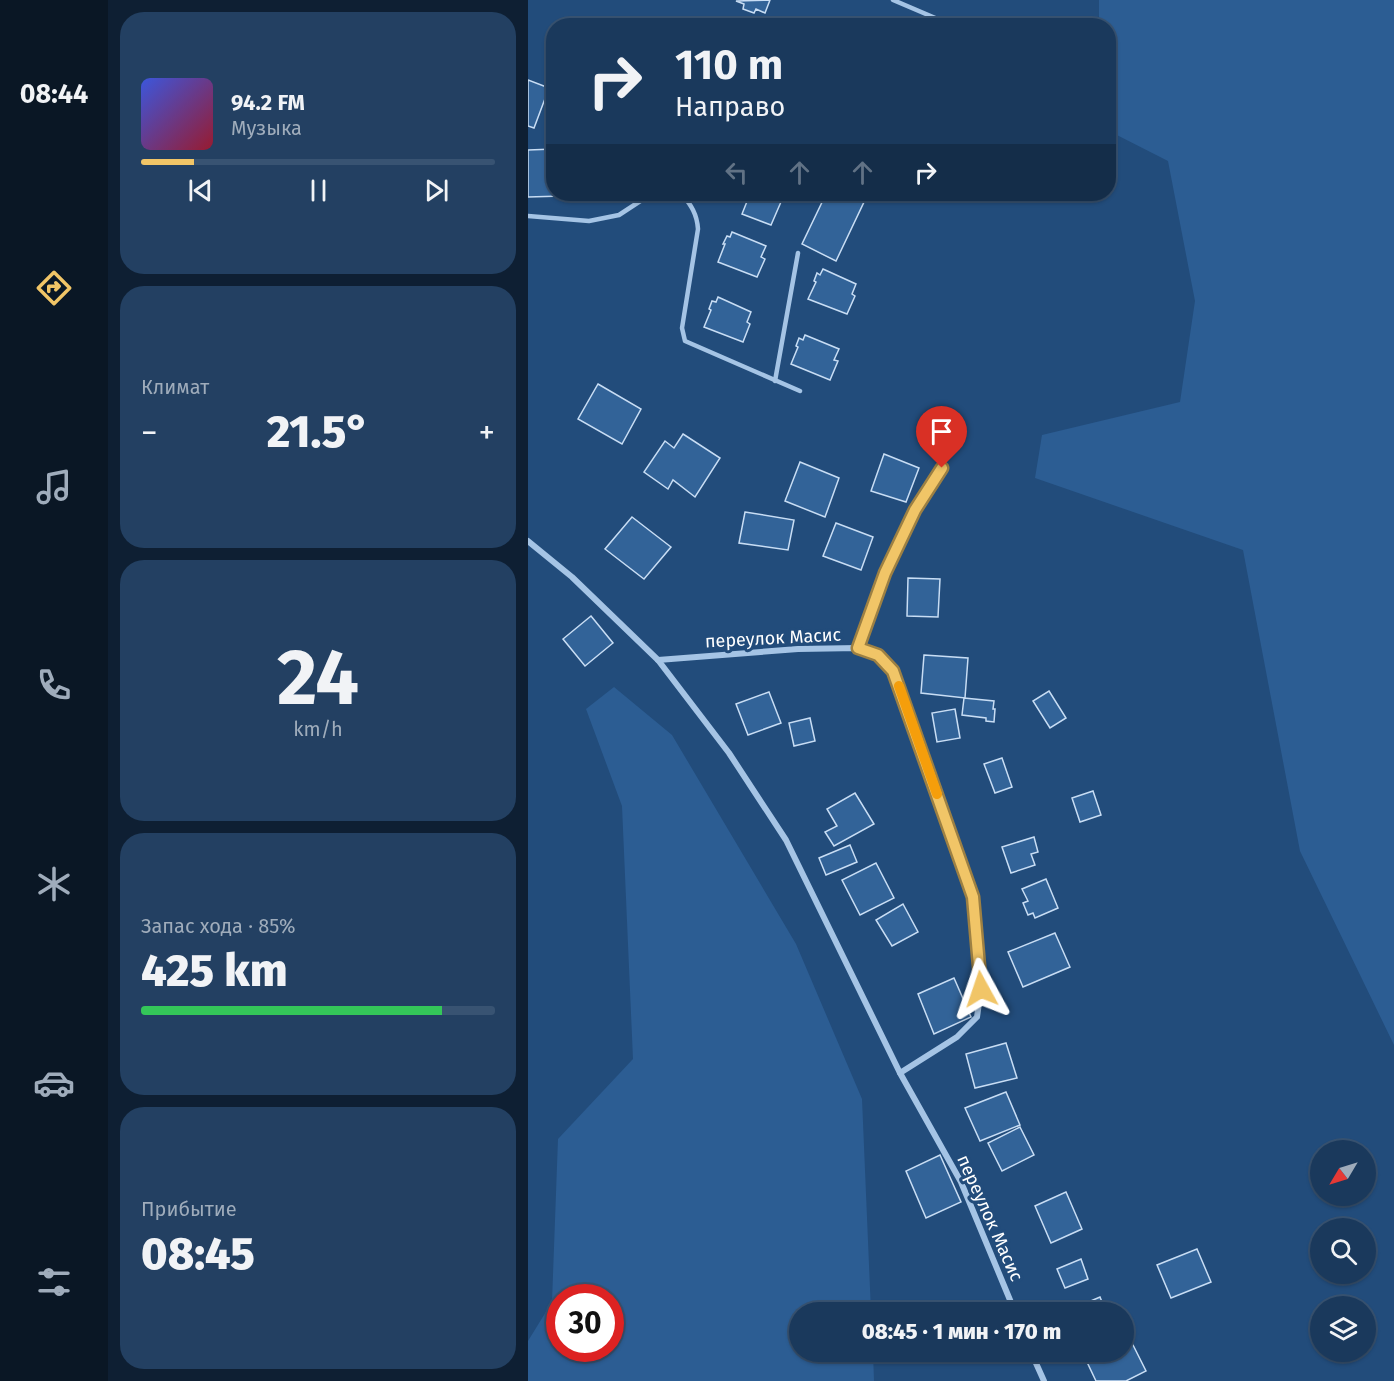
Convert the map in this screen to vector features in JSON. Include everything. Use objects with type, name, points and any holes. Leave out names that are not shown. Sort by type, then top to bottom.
[{"type":"street","name":"переулок Масис","points":[[528,541],[572,577],[658,660],[729,753],[786,840],[900,1073],[961,1182],[1011,1302]]},
{"type":"street","name":"переулок Масис","points":[[658,660],[798,649],[858,648],[878,655],[893,671],[973,897],[981,989],[977,1017],[957,1037],[900,1073]]},
{"type":"street","points":[[1035,1362],[1044,1381]]},
{"type":"lane","points":[[892,0],[935,18]]},
{"type":"lane","points":[[528,216],[590,220],[619,215],[640,201]]},
{"type":"lane","points":[[687,201],[697,218],[699,229],[682,328],[685,342],[800,391]]},
{"type":"lane","points":[[775,381],[798,253]]},
{"type":"lane","points":[[858,648],[885,573],[915,510],[942,468]]},
{"type":"shaded area","points":[[1099,0],[1394,0],[1394,1045],[1300,851],[1243,550],[1035,478],[1042,435],[1180,402],[1195,301],[1168,161],[1116,135],[1116,18],[1099,18]]},
{"type":"shaded area","points":[[614,687],[672,735],[796,944],[862,1099],[871,1302],[789,1302],[789,1362],[873,1362],[874,1381],[528,1381],[528,1341],[546,1312],[546,1362],[624,1362],[624,1284],[553,1284],[558,1139],[633,1059],[622,806],[586,709]]},
{"type":"building","points":[[770,0],[765,13],[756,9],[754,13],[743,9],[744,4],[736,1]]},
{"type":"building","points":[[528,80],[546,87],[546,96],[534,128],[528,126]]},
{"type":"building","points":[[546,149],[546,196],[528,197],[528,150]]},
{"type":"building","points":[[747,201],[781,201],[771,225],[742,214]]},
{"type":"building","points":[[823,201],[864,202],[836,261],[802,244]]},
{"type":"building","points":[[732,232],[766,246],[761,257],[765,259],[757,277],[718,262],[725,244],[723,244]]},
{"type":"building","points":[[823,269],[856,284],[852,294],[855,296],[847,314],[808,299],[816,282],[814,281],[817,273],[820,275]]},
{"type":"building","points":[[718,297],[751,312],[747,322],[750,324],[743,342],[704,327],[712,301],[716,302]]},
{"type":"building","points":[[805,335],[839,349],[834,360],[838,361],[830,380],[791,364],[799,338],[803,340]]},
{"type":"building","points":[[598,384],[641,409],[622,444],[578,419]]},
{"type":"building","points":[[683,434],[720,458],[695,497],[673,480],[668,489],[644,472],[665,441],[674,448]]},
{"type":"building","points":[[884,454],[919,468],[906,502],[871,491]]},
{"type":"building","points":[[800,462],[839,478],[825,517],[785,501]]},
{"type":"building","points":[[745,512],[794,520],[788,550],[739,543]]},
{"type":"building","points":[[632,517],[671,547],[644,579],[605,549]]},
{"type":"building","points":[[836,523],[873,537],[861,570],[823,556]]},
{"type":"building","points":[[908,578],[940,579],[938,617],[907,616]]},
{"type":"building","points":[[591,616],[613,643],[585,666],[563,639]]},
{"type":"building","points":[[924,655],[968,658],[965,698],[921,693]]},
{"type":"building","points":[[1049,691],[1066,718],[1050,728],[1033,701]]},
{"type":"building","points":[[769,692],[781,723],[748,735],[736,704]]},
{"type":"building","points":[[964,698],[994,701],[994,722],[986,721],[986,718],[962,715]]},
{"type":"building","points":[[955,709],[960,738],[937,742],[932,713]]},
{"type":"building","points":[[810,718],[815,741],[794,746],[789,723]]},
{"type":"building","points":[[1002,758],[1012,787],[995,793],[984,764]]},
{"type":"building","points":[[1093,791],[1101,815],[1080,822],[1072,798]]},
{"type":"building","points":[[855,793],[874,824],[834,846],[825,832],[837,826],[827,809]]},
{"type":"building","points":[[1034,837],[1038,852],[1031,854],[1035,865],[1011,873],[1002,847]]},
{"type":"building","points":[[850,845],[857,862],[826,875],[819,858]]},
{"type":"building","points":[[876,863],[894,898],[860,915],[842,880]]},
{"type":"building","points":[[1046,879],[1058,908],[1035,918],[1033,913],[1028,915],[1023,903],[1028,901],[1022,889]]},
{"type":"building","points":[[903,904],[918,932],[892,946],[876,920]]},
{"type":"building","points":[[1055,933],[1070,967],[1023,987],[1008,952]]},
{"type":"building","points":[[954,978],[971,1017],[934,1034],[918,994]]},
{"type":"building","points":[[1006,1043],[1017,1078],[975,1088],[966,1054]]},
{"type":"building","points":[[1006,1092],[1020,1125],[980,1141],[965,1108]]},
{"type":"building","points":[[1020,1127],[1034,1155],[1002,1171],[988,1143]]},
{"type":"building","points":[[940,1155],[961,1202],[926,1218],[906,1171]]},
{"type":"building","points":[[1066,1192],[1082,1229],[1051,1243],[1035,1206]]},
{"type":"building","points":[[1197,1249],[1211,1282],[1171,1298],[1157,1265]]},
{"type":"building","points":[[1081,1259],[1088,1279],[1065,1288],[1057,1269]]},
{"type":"building","points":[[1100,1297],[1102,1302],[1088,1302]]},
{"type":"building","points":[[1134,1347],[1146,1371],[1126,1381],[1096,1381],[1087,1362],[1134,1362]]},
{"type":"slow traffic","points":[[899,686],[937,794]]},
{"type":"route","points":[[942,468],[915,510],[885,573],[858,648],[878,655],[893,671],[973,897],[981,989]]}]
